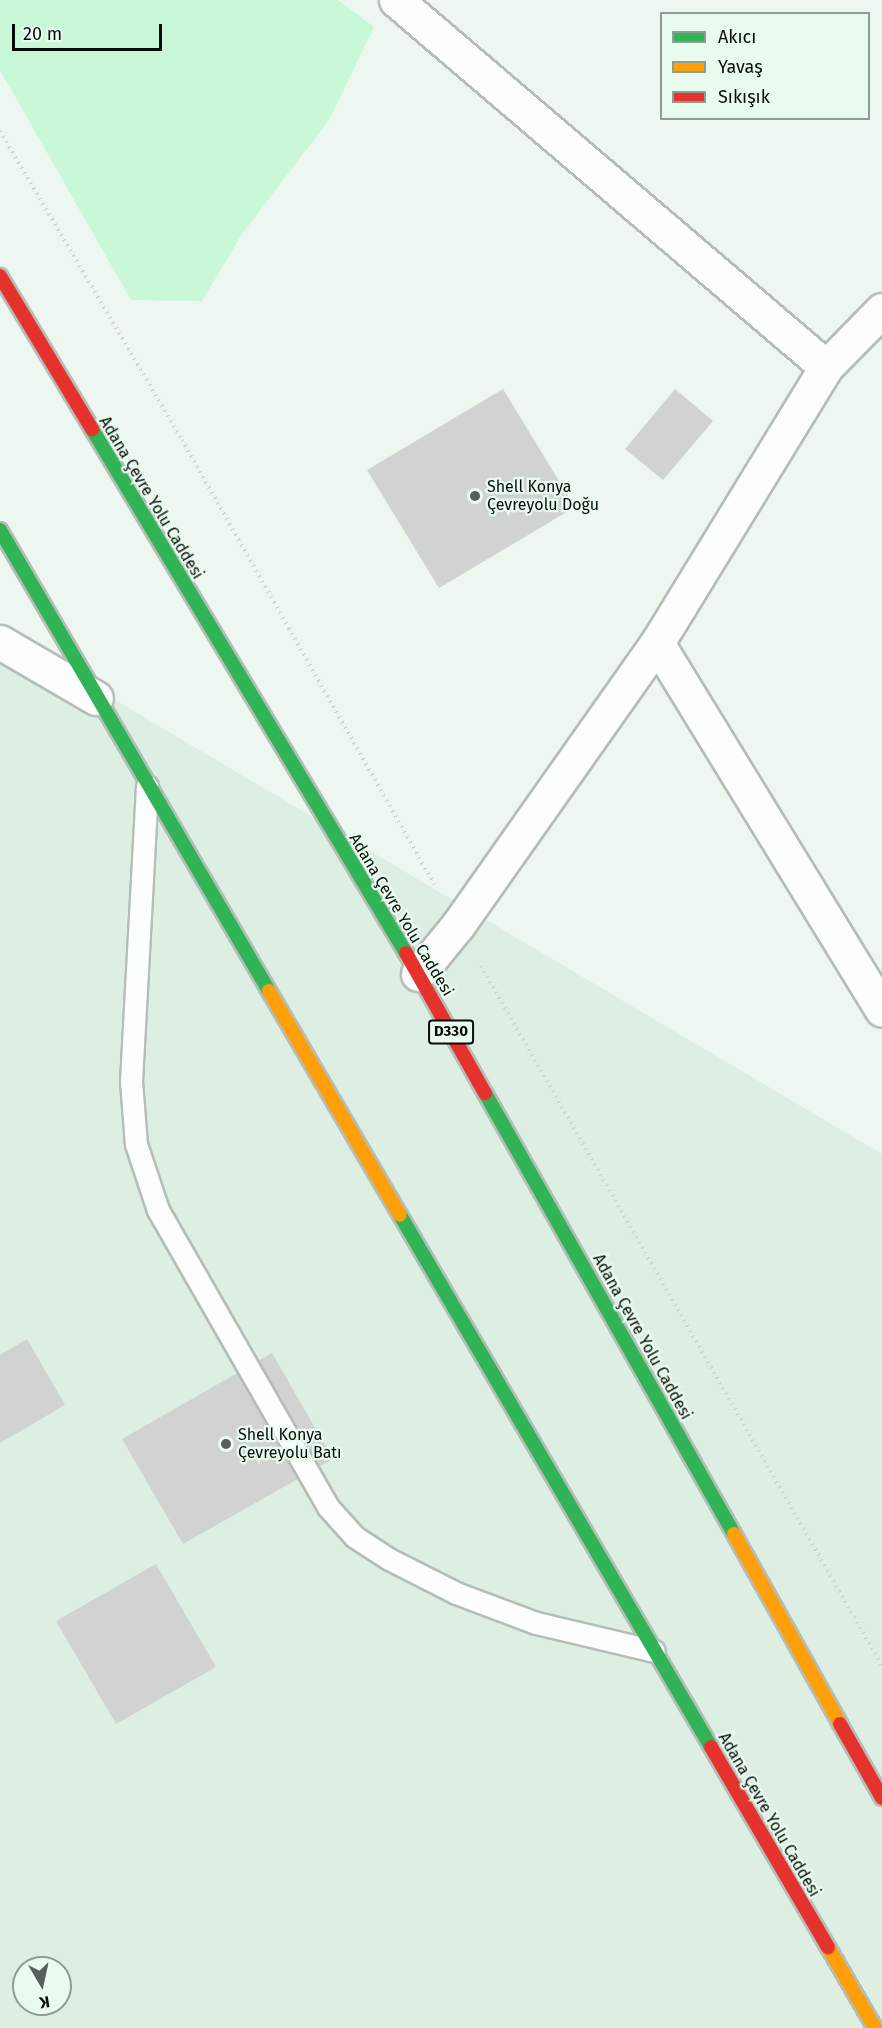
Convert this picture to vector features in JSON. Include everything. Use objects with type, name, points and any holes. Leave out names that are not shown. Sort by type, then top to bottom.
[{"type":"highway","name":"Adana Çevre Yolu Caddesi","points":[[0,276],[418,974],[882,1798]]},
{"type":"highway","name":"Adana Çevre Yolu Caddesi","points":[[0,530],[147,786],[875,2028]]},
{"type":"street","points":[[396,0],[826,367]]},
{"type":"street","points":[[418,974],[458,925],[657,644],[826,367],[882,310]]},
{"type":"street","points":[[0,642],[96,698]]},
{"type":"street","points":[[657,644],[882,1010]]},
{"type":"lane","points":[[147,786],[131,1081],[136,1144],[158,1210],[328,1507],[355,1537],[456,1593],[536,1623],[654,1651]]},
{"type":"shaded area","points":[[0,632],[882,1154],[882,2028],[0,2028]]},
{"type":"green space","points":[[0,0],[338,0],[374,27],[329,120],[242,234],[202,301],[131,300],[0,70]]},
{"type":"building","points":[[503,389],[575,507],[439,588],[367,470]]},
{"type":"building","points":[[675,389],[713,421],[663,480],[625,449]]},
{"type":"building","points":[[27,1339],[65,1405],[0,1443],[0,1355]]},
{"type":"building","points":[[272,1353],[333,1459],[183,1544],[122,1439]]},
{"type":"building","points":[[156,1564],[216,1667],[116,1724],[56,1621]]},
{"type":"traffic: fast","points":[[92,429],[406,953]]},
{"type":"traffic: fast","points":[[0,530],[269,991]]},
{"type":"traffic: fast","points":[[485,1093],[734,1534]]},
{"type":"traffic: fast","points":[[400,1215],[711,1747]]},
{"type":"traffic: slow","points":[[269,991],[400,1215]]},
{"type":"traffic: slow","points":[[734,1534],[840,1724]]},
{"type":"traffic: slow","points":[[828,1947],[875,2028]]},
{"type":"traffic: jam","points":[[0,276],[92,429]]},
{"type":"traffic: jam","points":[[406,953],[485,1093]]},
{"type":"traffic: jam","points":[[840,1724],[882,1798]]},
{"type":"traffic: jam","points":[[711,1747],[828,1947]]},
{"type":"place","name":"Shell Konya Çevreyolu Doğu","points":[[475,496]]},
{"type":"place","name":"Shell Konya Çevreyolu Batı","points":[[226,1444]]}]
